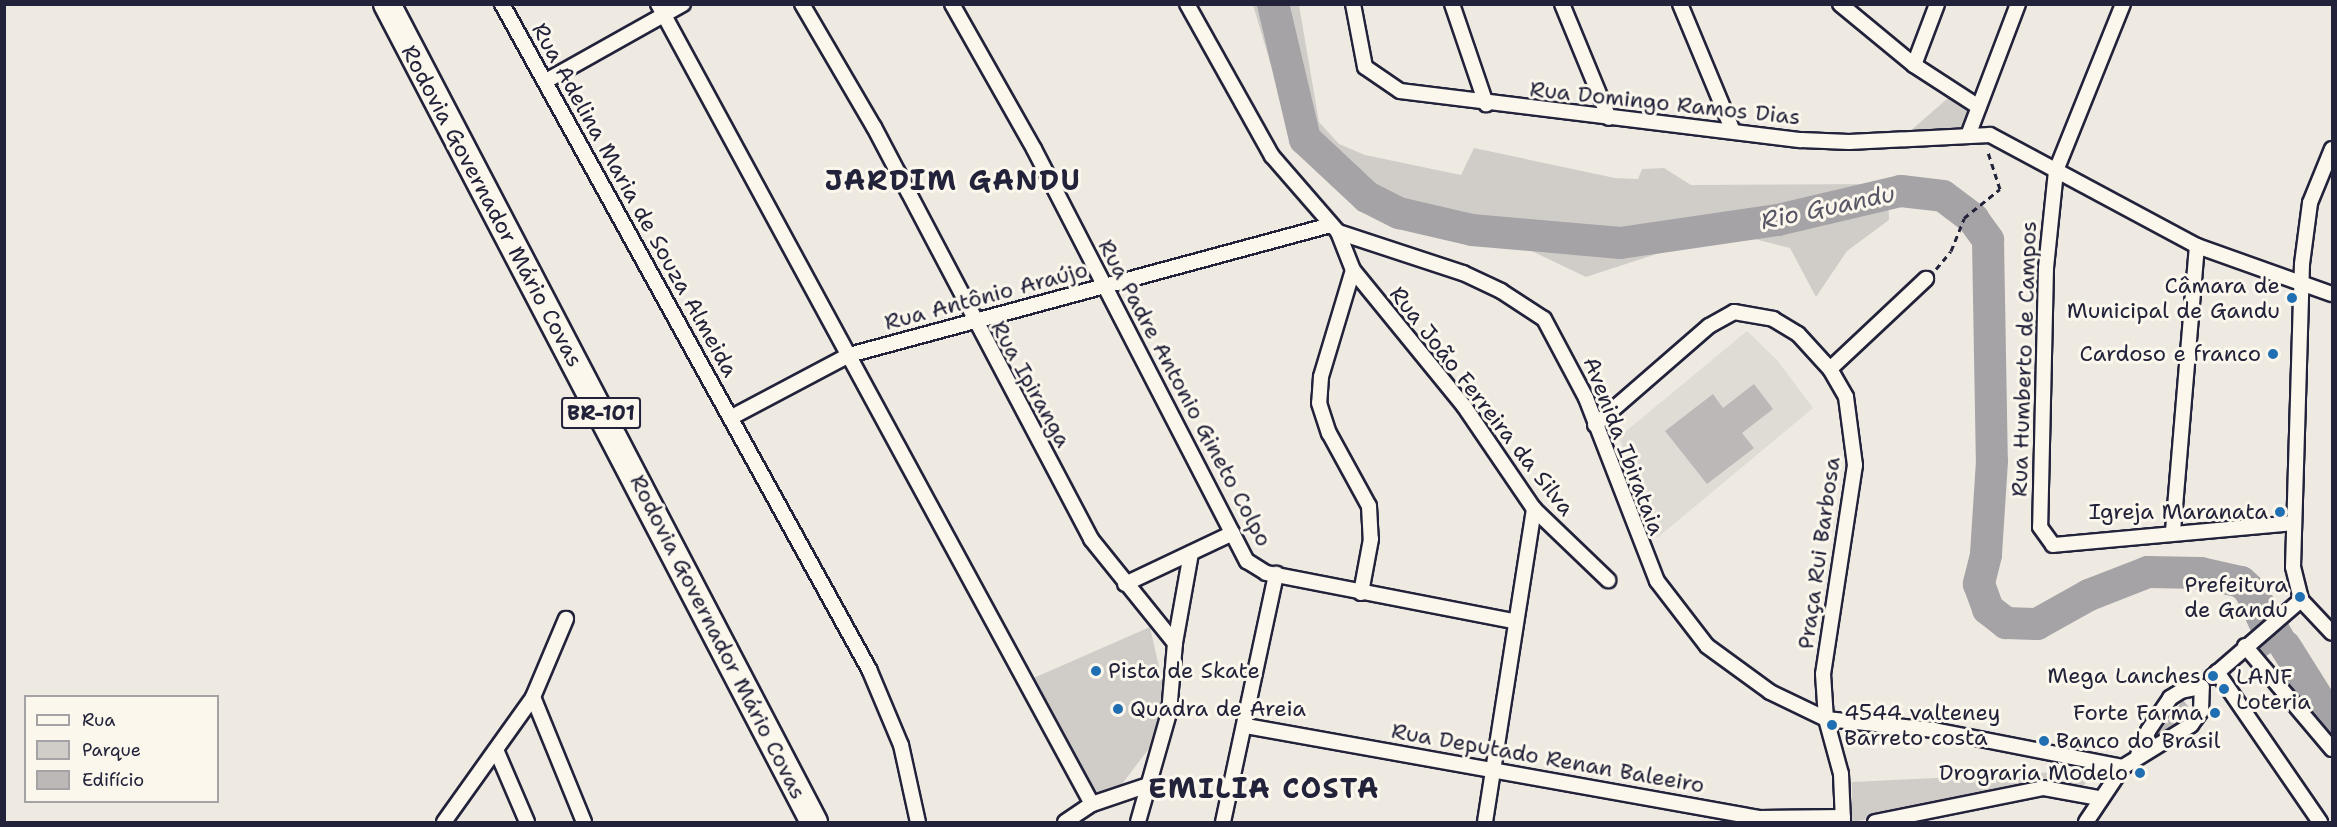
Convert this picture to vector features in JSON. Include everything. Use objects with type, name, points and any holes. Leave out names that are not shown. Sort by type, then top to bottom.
[{"type":"highway","name":"Rodovia Governador Mário Covas","points":[[387,4],[811,822]]},
{"type":"street","name":"Rua Adelina Maria de Souza Almeida","points":[[502,4],[732,417],[869,669],[901,745],[918,822]]},
{"type":"street","points":[[546,81],[660,10],[683,4]]},
{"type":"street","name":"Rua Ipiranga","points":[[802,4],[874,128],[972,319],[1091,538],[1125,584],[1175,643]]},
{"type":"street","name":"Rua Padre Antonio Gineto Colpo","points":[[951,4],[1252,566],[1276,574],[1361,593],[1514,621]]},
{"type":"street","points":[[1187,4],[1272,156],[1334,228]]},
{"type":"street","name":"Rua Domingo Ramos Dias","points":[[1353,4],[1365,67],[1400,91],[1486,104],[1609,118],[1849,142],[1970,133],[1990,135],[2025,150],[2056,171],[2198,246],[2302,286],[2332,294]]},
{"type":"street","points":[[1452,4],[1486,104]]},
{"type":"street","points":[[1562,4],[1609,118]]},
{"type":"street","points":[[1680,4],[1732,129]]},
{"type":"street","points":[[1840,4],[1914,65],[1979,107]]},
{"type":"street","points":[[1914,65],[1937,4]]},
{"type":"street","points":[[1970,133],[2018,4]]},
{"type":"street","name":"Rua Humberto de Campos","points":[[2123,4],[2056,171],[2046,268],[2040,527],[2053,545],[2173,531]]},
{"type":"street","points":[[660,10],[1092,804]]},
{"type":"street","points":[[2295,604],[2293,523],[2302,286],[2310,203],[2332,149]]},
{"type":"street","name":"Rua Antônio Araújo","points":[[732,417],[849,355],[972,319],[1334,228]]},
{"type":"street","name":"Rua João Ferreira da Silva","points":[[1334,228],[1353,270],[1464,406],[1534,509],[1608,580]]},
{"type":"street","name":"Avenida Ibirataia","points":[[1334,228],[1463,273],[1502,291],[1544,319],[1569,362],[1638,542],[1671,602],[1707,646],[1753,681],[1826,719]]},
{"type":"street","points":[[2198,246],[2173,531],[2293,523]]},
{"type":"street","points":[[1353,270],[1321,377],[1319,404],[1329,433],[1370,506],[1370,549],[1361,593]]},
{"type":"street","points":[[1830,369],[1926,279]]},
{"type":"street","name":"Praça Rui Barbosa","points":[[1595,425],[1709,326],[1734,312],[1773,319],[1798,334],[1830,369],[1846,397],[1855,465],[1823,674],[1826,719],[1841,774],[1843,820]]},
{"type":"street","points":[[1485,822],[1495,768],[1514,621],[1534,509]]},
{"type":"street","points":[[1125,584],[1233,532]]},
{"type":"street","points":[[1138,822],[1169,713],[1175,643],[1191,553]]},
{"type":"street","points":[[1223,822],[1246,726],[1276,574]]},
{"type":"street","points":[[2295,604],[2332,633]]},
{"type":"street","points":[[2138,755],[2148,731],[2170,698],[2181,690],[2202,687],[2248,643],[2295,604]]},
{"type":"street","points":[[444,822],[497,752],[533,697],[566,619]]},
{"type":"street","points":[[2248,643],[2332,748]]},
{"type":"street","points":[[2217,672],[2320,822]]},
{"type":"street","points":[[2086,822],[2099,798],[2123,767],[2138,755],[2158,748],[2191,724],[2201,711],[2202,687]]},
{"type":"street","points":[[533,697],[584,822]]},
{"type":"street","points":[[1826,719],[1934,730],[2123,767]]},
{"type":"street","name":"Rua Deputado Renan Baleeiro","points":[[1246,726],[1495,768],[1759,820],[1843,820]]},
{"type":"street","points":[[497,752],[527,822]]},
{"type":"street","points":[[1065,822],[1092,804],[1148,785]]},
{"type":"street","points":[[1875,822],[2044,788],[2099,798]]},
{"type":"path","points":[[1926,279],[1945,261],[1965,219],[1995,196],[2000,187],[1987,158],[1990,135]]},
{"type":"shaded area","points":[[1747,331],[1777,360],[1813,408],[1657,538],[1619,437]]},
{"type":"shaded area","points":[[2264,581],[2296,637],[2263,658],[2233,592],[2252,592]]},
{"type":"green space","points":[[1253,5],[1299,5],[1319,122],[1339,144],[1365,155],[1461,175],[1474,148],[1615,178],[1638,179],[1642,169],[1664,168],[1691,185],[1888,184],[1889,220],[1847,251],[1816,297],[1790,248],[1747,237],[1672,249],[1586,277],[1517,244],[1446,233],[1385,217],[1346,194],[1294,143]]},
{"type":"green space","points":[[1955,92],[1973,110],[1973,124],[1901,139]]},
{"type":"green space","points":[[1150,627],[1166,698],[1160,734],[1122,784],[1103,793],[1086,792],[1029,680]]},
{"type":"green space","points":[[2078,771],[2088,779],[2077,797],[2032,788],[1852,822],[1852,782]]},
{"type":"building","points":[[1754,384],[1773,409],[1742,433],[1754,448],[1707,484],[1665,431],[1713,394],[1723,408]]},
{"type":"building","points":[[2183,700],[2191,710],[2185,718],[2156,736]]},
{"type":"waterway","name":"Rio Guandu","points":[[1273,4],[1305,139],[1367,197],[1399,213],[1472,230],[1620,243],[1778,220],[1901,191],[1943,196],[1973,219],[1988,240],[1992,461],[1986,555],[1979,584],[1988,609],[2006,623],[2037,624],[2089,595],[2148,572],[2201,573],[2241,582],[2252,592]]},
{"type":"waterway","name":"Rio Guandu","points":[[2285,646],[2332,721]]},
{"type":"place","name":"Câmara de Municipal de Gandu","points":[[2292,298]]},
{"type":"place","name":"Cardoso e franco","points":[[2273,354]]},
{"type":"place","name":"Igreja Maranata","points":[[2280,512]]},
{"type":"place","name":"Prefeitura de Gandu","points":[[2300,597]]},
{"type":"place","name":"Pista de Skate","points":[[1096,671]]},
{"type":"place","name":"Mega Lanches","points":[[2213,676]]},
{"type":"place","name":"LANF Loteria","points":[[2224,689]]},
{"type":"place","name":"Quadra de Areia","points":[[1118,709]]},
{"type":"place","name":"Forte Farma","points":[[2215,713]]},
{"type":"place","name":"4544 valteney Barreto costa","points":[[1832,725]]},
{"type":"place","name":"Banco do Brasil","points":[[2044,741]]},
{"type":"place","name":"Drograria Modelo","points":[[2140,773]]},
{"type":"district","name":"JARDIM GANDU","points":[[953,180]]},
{"type":"district","name":"EMILIA COSTA","points":[[1264,788]]}]
